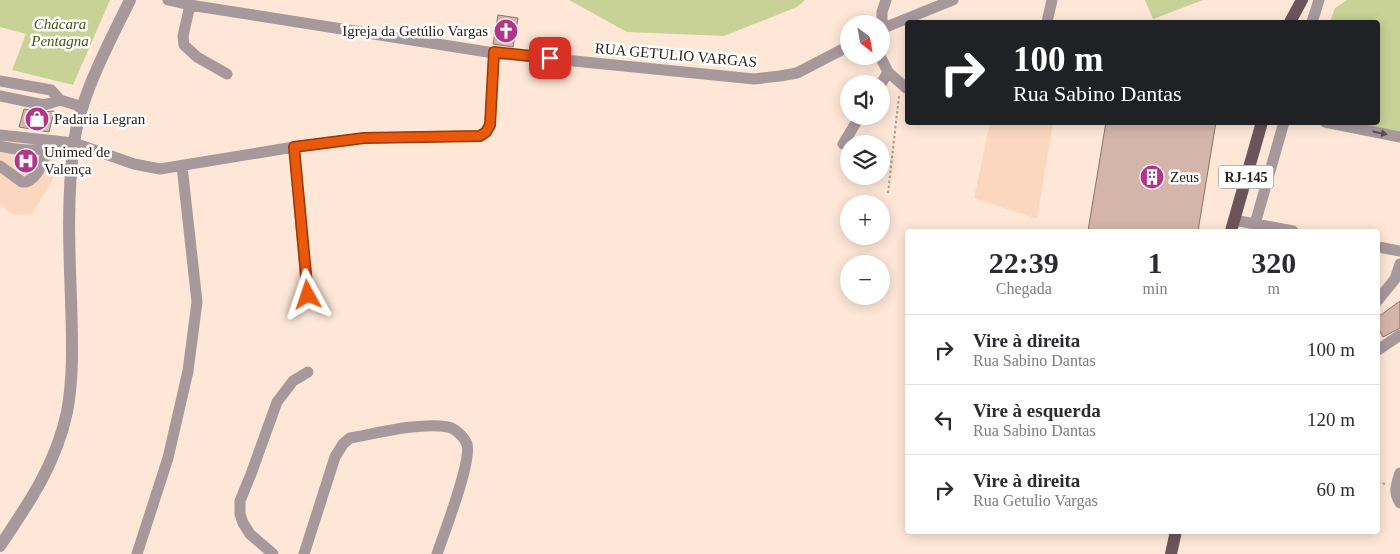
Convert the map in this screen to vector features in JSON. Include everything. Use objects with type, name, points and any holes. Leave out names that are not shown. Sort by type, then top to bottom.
[{"type":"main road","points":[[1291,20],[1302,0]]},
{"type":"main road","name":"RJ-145","points":[[1233,225],[1261,125]]},
{"type":"main road","points":[[1171,554],[1175,534]]},
{"type":"street","points":[[0,546],[37,491],[56,446],[67,410],[72,356],[69,235],[74,143],[83,107],[103,56],[130,0]]},
{"type":"street","name":"RUA GETULIO VARGAS","points":[[168,0],[494,52],[754,79],[797,72],[840,50]]},
{"type":"street","points":[[882,15],[886,0]]},
{"type":"street","points":[[890,26],[953,0]]},
{"type":"street","points":[[1047,20],[1052,0]]},
{"type":"street","points":[[1312,20],[1314,1]]},
{"type":"street","points":[[190,5],[183,36],[184,45],[197,57],[228,74]]},
{"type":"street","points":[[0,146],[16,149],[74,143],[134,164],[160,169],[294,147],[364,138],[480,136],[486,132],[490,125],[494,52]]},
{"type":"street","points":[[884,65],[888,72],[903,86]]},
{"type":"street","points":[[0,81],[51,90],[60,100],[83,107]]},
{"type":"street","points":[[0,96],[44,105],[60,100]]},
{"type":"street","points":[[1254,228],[1283,125]]},
{"type":"street","points":[[1340,125],[1400,137]]},
{"type":"street","points":[[0,135],[51,144]]},
{"type":"street","points":[[0,166],[22,182],[26,182],[36,175],[51,144]]},
{"type":"street","points":[[294,147],[308,295]]},
{"type":"street","points":[[137,554],[168,458],[188,371],[197,302],[182,166]]},
{"type":"street","points":[[1233,225],[1267,229]]},
{"type":"street","points":[[1380,247],[1400,251]]},
{"type":"street","points":[[1380,298],[1395,279],[1400,264]]},
{"type":"street","points":[[1380,349],[1400,335]]},
{"type":"street","points":[[273,554],[250,534],[240,514],[240,501],[277,402],[293,382],[308,372]]},
{"type":"street","points":[[304,554],[335,457],[343,444],[350,438],[423,426],[450,427],[460,433],[467,445],[466,464],[437,554]]},
{"type":"street","points":[[1400,473],[1395,487],[1396,498],[1400,503]]},
{"type":"path","points":[[888,193],[903,86]]},
{"type":"shaded area","points":[[990,125],[1053,125],[1037,219],[974,198]]},
{"type":"shaded area","name":"Unimed de Valença","points":[[0,140],[52,143],[53,179],[32,214],[14,215],[0,205]]},
{"type":"green space","name":"Chácara Pentagna","points":[[0,0],[110,0],[73,85],[12,70],[26,34],[0,27]]},
{"type":"green space","points":[[569,0],[805,0],[797,7],[724,36],[627,32]]},
{"type":"green space","points":[[1145,0],[1203,0],[1153,19]]},
{"type":"green space","points":[[1347,0],[1400,0],[1400,135],[1342,125],[1380,125],[1380,20],[1331,20],[1335,8]]},
{"type":"building","name":"Igreja da Getúlio Vargas","points":[[498,15],[518,18],[513,47],[493,44]]},
{"type":"building","name":"Padaria Legran","points":[[24,109],[43,112],[54,111],[49,132],[19,127]]},
{"type":"building","name":"Zeus","points":[[1106,125],[1216,125],[1198,229],[1088,229]]},
{"type":"building","points":[[1400,301],[1400,328],[1383,337],[1380,332],[1380,316]]},
{"type":"place","name":"Igreja da Getúlio Vargas","points":[[506,31]]},
{"type":"place","name":"Padaria Legran","points":[[37,119]]},
{"type":"place","name":"Unimed de Valença","points":[[26,161]]},
{"type":"place","name":"Zeus","points":[[1152,177]]},
{"type":"route","points":[[308,295],[294,147],[364,138],[480,136],[486,132],[490,125],[494,52],[550,58]]}]
